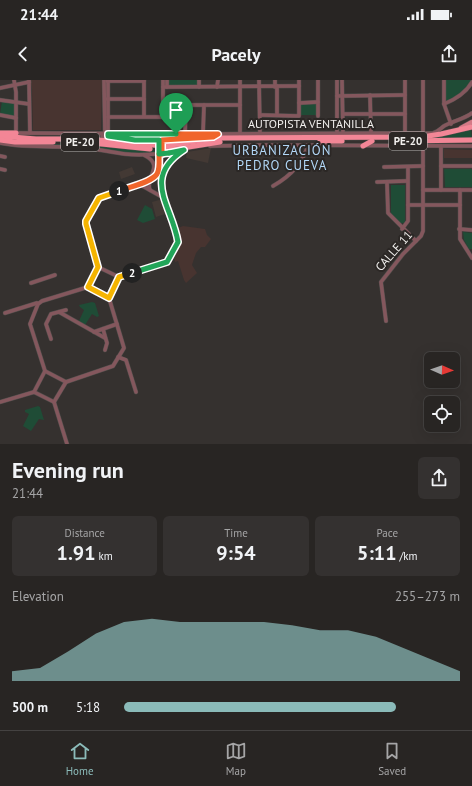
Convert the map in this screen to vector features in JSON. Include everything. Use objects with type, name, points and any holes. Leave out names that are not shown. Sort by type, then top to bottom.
[{"type":"highway","name":"PE-20","points":[[340,137],[428,136],[472,127]]},
{"type":"highway","points":[[0,132],[16,133]]},
{"type":"highway","points":[[378,133],[387,137]]},
{"type":"highway","points":[[240,134],[247,138]]},
{"type":"highway","name":"PE-20","points":[[0,136],[36,139],[88,139],[160,147]]},
{"type":"highway","name":"PE-20","points":[[340,137],[372,141],[472,140]]},
{"type":"highway","name":"AUTOPISTA VENTANILLA","points":[[160,147],[211,139],[340,137]]},
{"type":"highway","name":"AUTOPISTA VENTANILLA","points":[[160,147],[176,149],[219,142],[340,137]]},
{"type":"highway","name":"PE-20","points":[[0,140],[15,142],[92,143],[160,147]]},
{"type":"highway","points":[[363,146],[372,141]]},
{"type":"main road","points":[[459,129],[472,122]]},
{"type":"street","points":[[14,80],[16,133],[83,133],[107,135]]},
{"type":"street","points":[[163,80],[165,87]]},
{"type":"street","points":[[163,116],[165,87],[167,80]]},
{"type":"street","points":[[199,80],[199,87]]},
{"type":"street","points":[[218,80],[218,87]]},
{"type":"street","points":[[240,80],[240,134]]},
{"type":"street","points":[[259,80],[260,133]]},
{"type":"street","points":[[275,80],[277,115]]},
{"type":"street","points":[[260,115],[299,116],[299,80]]},
{"type":"street","points":[[318,80],[318,116]]},
{"type":"street","points":[[337,80],[340,137]]},
{"type":"street","points":[[340,137],[343,114],[342,80]]},
{"type":"street","points":[[405,80],[405,134]]},
{"type":"street","points":[[423,80],[423,133]]},
{"type":"street","points":[[444,80],[444,104],[450,124]]},
{"type":"street","points":[[0,88],[15,86],[29,81],[30,133]]},
{"type":"street","points":[[107,135],[106,81],[144,81],[144,116]]},
{"type":"street","points":[[444,104],[463,93],[472,82]]},
{"type":"street","points":[[165,87],[299,86]]},
{"type":"street","points":[[370,95],[371,133]]},
{"type":"street","points":[[337,96],[405,95]]},
{"type":"street","points":[[106,99],[144,99]]},
{"type":"street","points":[[106,99],[108,117],[107,135]]},
{"type":"street","points":[[0,100],[29,104]]},
{"type":"street","points":[[299,103],[318,102]]},
{"type":"street","points":[[163,105],[240,105]]},
{"type":"street","points":[[185,134],[186,105]]},
{"type":"street","points":[[203,134],[204,105]]},
{"type":"street","name":"AUTOPISTA VENTANILLA","points":[[107,135],[260,133],[340,137],[371,133],[423,133],[437,132],[443,127],[472,113]]},
{"type":"street","points":[[343,114],[405,114]]},
{"type":"street","points":[[0,115],[16,118]]},
{"type":"street","points":[[108,117],[185,117]]},
{"type":"street","name":"AUTOPISTA VENTANILLA","points":[[160,147],[213,137],[218,134]]},
{"type":"street","name":"AUTOPISTA VENTANILLA","points":[[107,135],[135,140],[160,147],[184,150],[226,145],[472,146]]},
{"type":"street","points":[[0,143],[25,146],[97,149],[124,154],[143,155],[150,158],[153,163],[154,170],[148,184],[150,190]]},
{"type":"street","points":[[273,186],[288,176],[305,156],[308,145]]},
{"type":"street","name":"CALLE 11","points":[[386,321],[381,282],[391,268],[421,236],[423,231],[423,146]]},
{"type":"street","points":[[441,146],[441,190]]},
{"type":"street","points":[[143,155],[160,147]]},
{"type":"street","points":[[98,267],[119,277],[169,260],[178,241],[161,184],[160,147]]},
{"type":"street","points":[[88,287],[98,267],[86,221],[100,197],[139,184],[154,177],[158,171],[160,147]]},
{"type":"street","points":[[161,179],[170,161],[184,150]]},
{"type":"street","points":[[0,156],[5,157]]},
{"type":"street","points":[[384,167],[423,166]]},
{"type":"street","points":[[441,166],[472,166]]},
{"type":"street","points":[[402,229],[408,221],[408,167]]},
{"type":"street","points":[[0,169],[5,170]]},
{"type":"street","points":[[377,182],[407,181]]},
{"type":"street","points":[[387,182],[388,213],[402,229],[416,241]]},
{"type":"street","points":[[139,184],[164,198]]},
{"type":"street","points":[[154,192],[158,190],[161,184]]},
{"type":"street","points":[[423,190],[472,190]]},
{"type":"street","points":[[460,190],[459,229],[461,242],[472,258]]},
{"type":"street","points":[[408,205],[460,205]]},
{"type":"street","points":[[459,229],[472,230]]},
{"type":"street","points":[[31,283],[55,275]]},
{"type":"street","points":[[54,402],[66,382],[113,366],[124,348],[109,298],[119,277]]},
{"type":"street","points":[[5,313],[38,304],[42,301],[88,287],[109,298]]},
{"type":"street","points":[[38,304],[30,324],[45,371],[66,382]]},
{"type":"street","points":[[51,339],[46,324],[51,314],[66,310]]},
{"type":"street","points":[[59,312],[105,338]]},
{"type":"street","points":[[94,332],[117,324]]},
{"type":"street","points":[[103,329],[107,343],[104,350]]},
{"type":"street","points":[[118,357],[126,360],[136,392]]},
{"type":"street","points":[[34,392],[45,371]]},
{"type":"street","points":[[0,402],[34,392],[54,402],[67,444]]},
{"type":"shaded area","points":[[30,80],[102,80],[101,130],[33,130],[32,89]]},
{"type":"shaded area","points":[[211,148],[208,163],[186,158],[187,152]]},
{"type":"shaded area","points":[[444,149],[472,150],[472,158],[444,158]]},
{"type":"shaded area","points":[[132,167],[135,174],[121,179],[119,172]]},
{"type":"shaded area","points":[[159,200],[161,201],[165,214],[156,217],[152,202]]},
{"type":"shaded area","points":[[183,226],[205,229],[207,235],[211,239],[205,247],[201,247],[196,253],[192,265],[197,273],[186,283],[178,261],[175,262],[174,258],[182,242],[178,228]]},
{"type":"green space","points":[[169,80],[197,80],[197,85],[169,85]]},
{"type":"green space","points":[[445,80],[472,80],[460,93],[445,103]]},
{"type":"green space","points":[[2,101],[16,104],[16,117],[0,114]]},
{"type":"green space","points":[[300,102],[317,102],[317,115],[300,115]]},
{"type":"green space","points":[[164,105],[185,105],[185,117],[163,117]]},
{"type":"green space","points":[[471,129],[472,139],[428,138]]},
{"type":"green space","points":[[14,143],[97,145],[156,151],[157,153],[131,153],[97,148],[35,146]]},
{"type":"green space","points":[[444,169],[472,169],[472,187],[445,187]]},
{"type":"green space","points":[[391,185],[405,185],[404,223],[400,223],[391,213]]},
{"type":"green space","points":[[145,205],[152,209],[155,219],[143,223],[137,220]]},
{"type":"green space","points":[[463,232],[472,233],[472,249],[469,249],[464,240]]},
{"type":"green space","points":[[92,302],[95,303],[99,316],[97,317],[92,314],[85,325],[79,321],[84,310],[79,305]]},
{"type":"green space","points":[[38,406],[40,407],[44,420],[39,419],[31,431],[23,426],[29,414],[25,412],[25,410]]},
{"type":"district","name":"URBANIZACIÓN PEDRO CUEVA","points":[[282,158]]},
{"type":"route","points":[[176,134],[108,134],[108,136],[135,140],[159,140],[159,154],[162,154],[184,150],[170,161],[163,172],[161,179],[164,198],[178,241],[169,260],[167,262],[119,277],[109,298],[88,287],[98,267],[86,221],[98,198],[146,182],[156,175],[158,171],[159,154],[162,154],[162,140],[213,137],[218,134],[176,134]]}]
